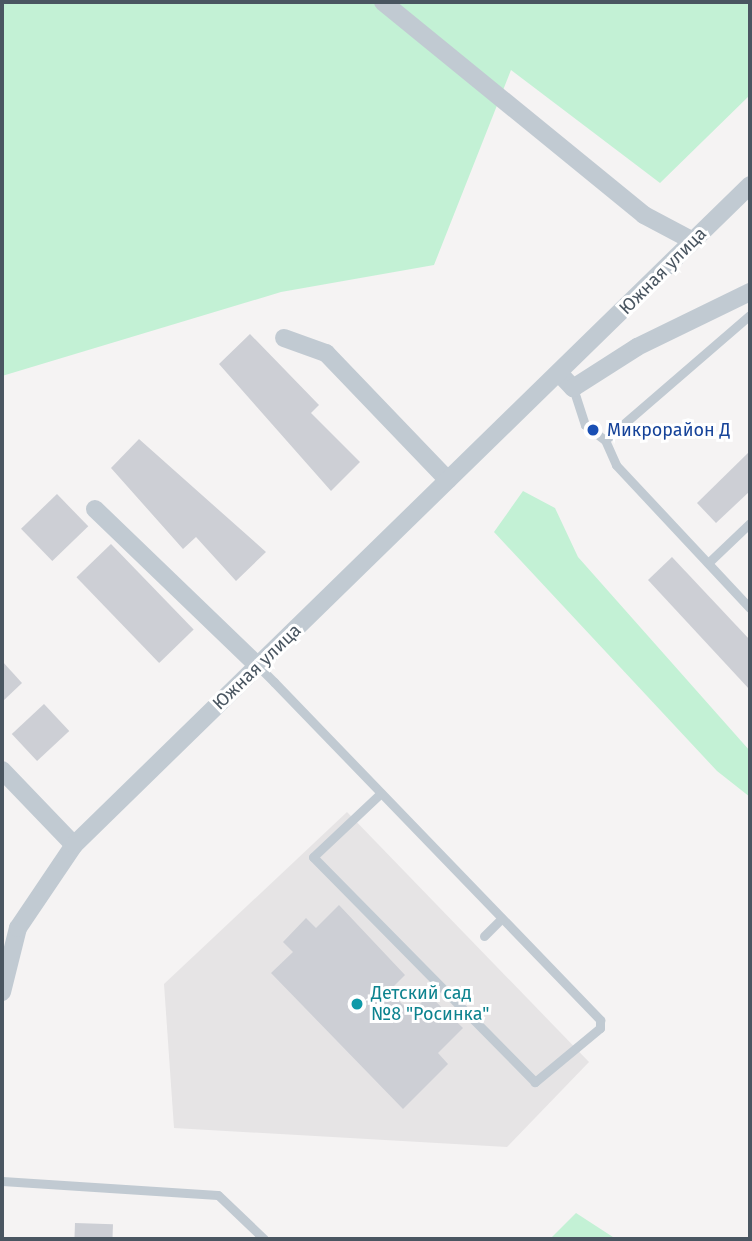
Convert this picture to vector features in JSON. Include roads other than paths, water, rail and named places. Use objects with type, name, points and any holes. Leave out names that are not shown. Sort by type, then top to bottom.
[{"type":"street","points":[[383,2],[644,215],[693,241]]},
{"type":"street","name":"Южная улица","points":[[2,992],[10,928],[74,845],[750,186]]},
{"type":"street","points":[[559,373],[573,388],[637,347],[750,292]]},
{"type":"street","points":[[284,338],[326,353],[448,481]]},
{"type":"street","points":[[95,509],[258,666]]},
{"type":"street","points":[[2,769],[74,845]]},
{"type":"lane","points":[[605,440],[750,315]]},
{"type":"lane","points":[[573,388],[585,425],[605,440],[615,465],[750,608]]},
{"type":"lane","points":[[708,563],[750,523]]},
{"type":"lane","points":[[258,666],[381,793],[502,918],[600,1020],[600,1028],[535,1082],[313,857],[381,793]]},
{"type":"lane","points":[[484,936],[502,918]]},
{"type":"lane","points":[[2,1181],[218,1195],[264,1239]]},
{"type":"place","name":"Микрорайон Д","points":[[593,430]]},
{"type":"place","name":"Детский сад №8 \"Росинка\"","points":[[357,1004]]}]
